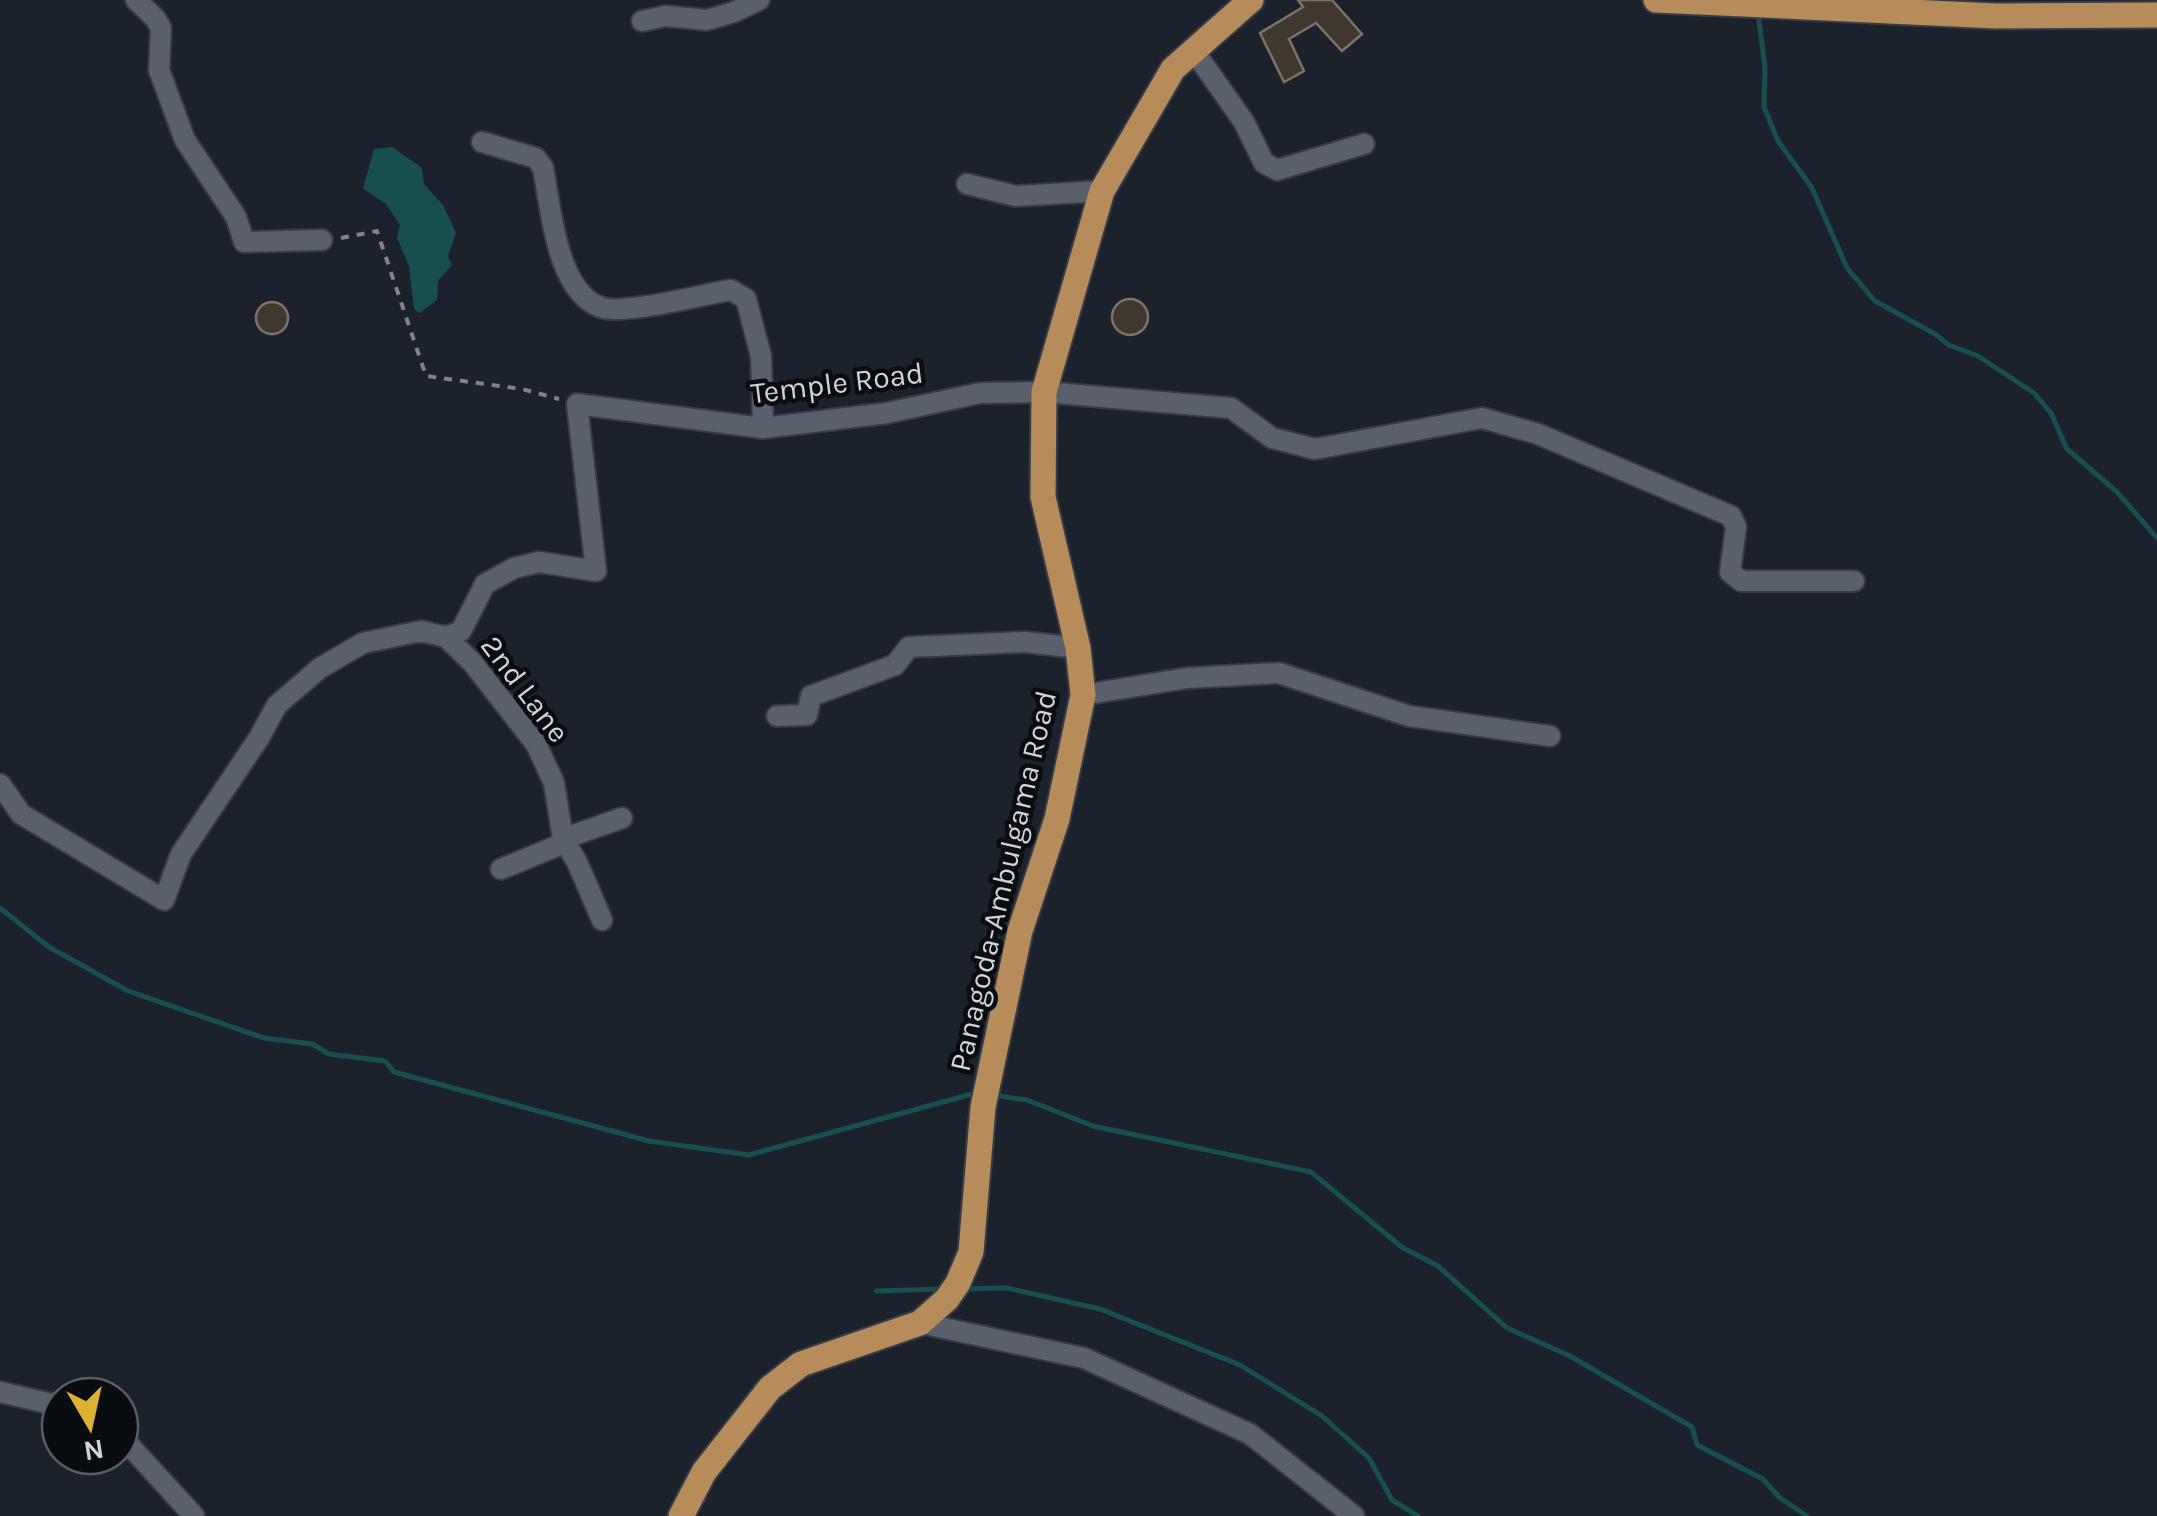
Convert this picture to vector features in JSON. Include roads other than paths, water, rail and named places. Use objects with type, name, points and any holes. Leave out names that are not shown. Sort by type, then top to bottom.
[{"type":"main road","name":"Panagoda-Ambulgama Road","points":[[681,1516],[704,1472],[770,1388],[801,1364],[920,1323],[952,1291],[971,1252],[983,1107],[1020,931],[1057,819],[1084,695],[1078,648],[1043,497],[1044,392],[1102,191],[1173,68],[1252,0]]},
{"type":"main road","points":[[1656,0],[1995,16],[2157,16]]},
{"type":"street","points":[[136,0],[161,28],[159,70],[185,140],[236,217],[244,242],[322,240]]},
{"type":"street","points":[[642,21],[666,16],[708,20],[759,0]]},
{"type":"street","points":[[1194,51],[1244,122],[1264,163],[1277,170],[1364,144]]},
{"type":"street","points":[[482,142],[536,158],[543,168],[562,262],[578,292],[601,308],[626,309],[731,290],[746,299],[761,356],[763,428]]},
{"type":"street","points":[[967,184],[1016,196],[1102,191]]},
{"type":"street","name":"Temple Road","points":[[446,638],[461,631],[485,584],[514,568],[539,562],[596,571],[577,404],[763,428],[888,413],[980,393],[1044,392],[1231,408],[1272,438],[1315,448],[1482,418],[1538,434],[1731,516],[1736,527],[1730,572],[1741,581],[1854,581]]},
{"type":"street","points":[[0,784],[21,814],[164,900],[181,854],[278,705],[320,668],[363,643],[421,632],[446,638]]},
{"type":"street","name":"2nd Lane","points":[[446,638],[472,662],[536,744],[554,783],[563,839],[602,920]]},
{"type":"street","points":[[778,716],[807,715],[811,696],[895,665],[909,648],[1025,642],[1078,648]]},
{"type":"street","points":[[1084,695],[1187,678],[1279,673],[1409,716],[1550,736]]},
{"type":"street","points":[[501,869],[557,846],[563,839],[622,818]]},
{"type":"street","points":[[920,1323],[1084,1358],[1250,1434],[1354,1516]]},
{"type":"street","points":[[0,1392],[40,1401]]},
{"type":"street","points":[[140,1457],[194,1516]]},
{"type":"waterway","points":[[1758,13],[1765,68],[1764,107],[1778,141],[1812,188],[1847,268],[1875,301],[1949,345],[1978,356],[2034,393],[2051,413],[2067,449],[2117,492],[2157,538]]},
{"type":"waterway","points":[[0,908],[49,947],[128,991],[264,1038],[312,1044],[329,1054],[385,1061],[394,1072],[649,1141],[749,1155],[976,1093]]},
{"type":"waterway","points":[[992,1095],[1027,1100],[1093,1126],[1311,1172],[1403,1248],[1438,1266],[1507,1328],[1570,1356],[1692,1427],[1697,1445],[1763,1479],[1780,1498],[1807,1516]]},
{"type":"waterway","points":[[964,1289],[1007,1288],[1100,1309],[1240,1365],[1322,1416],[1369,1458],[1392,1500],[1418,1516]]},
{"type":"waterway","points":[[876,1291],[943,1289]]}]
